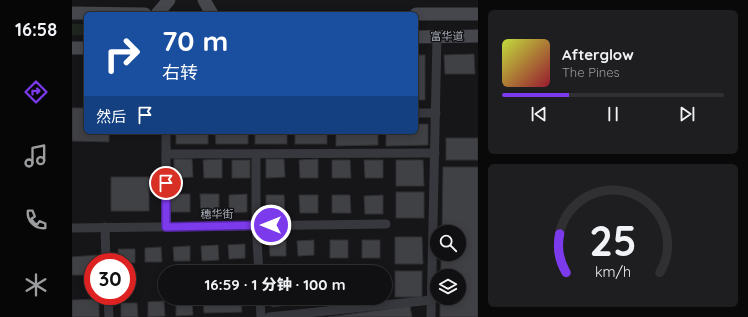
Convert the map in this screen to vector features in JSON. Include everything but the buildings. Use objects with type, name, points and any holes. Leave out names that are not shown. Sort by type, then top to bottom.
[{"type":"main road","points":[[159,12],[169,0]]},
{"type":"main road","points":[[204,0],[211,12]]},
{"type":"main road","points":[[72,13],[84,13]]},
{"type":"main road","name":"富华道","points":[[418,14],[478,14]]},
{"type":"main road","name":"富华道","points":[[418,37],[478,36]]},
{"type":"main road","points":[[72,48],[84,48]]},
{"type":"street","points":[[433,269],[437,36]]},
{"type":"street","points":[[418,113],[436,113]]},
{"type":"street","points":[[166,134],[166,227]]},
{"type":"street","points":[[166,154],[435,153]]},
{"type":"street","points":[[256,154],[256,225],[259,265]]},
{"type":"street","name":"穗华街","points":[[72,228],[386,224]]},
{"type":"street","points":[[105,228],[106,253]]},
{"type":"street","points":[[269,317],[430,300]]},
{"type":"street","points":[[108,305],[109,317]]},
{"type":"street","points":[[260,305],[261,317]]},
{"type":"street","points":[[431,317],[432,305]]},
{"type":"shaded area","points":[[72,24],[84,24],[84,35],[72,35]]},
{"type":"route","points":[[166,183],[166,227],[271,225]]}]
